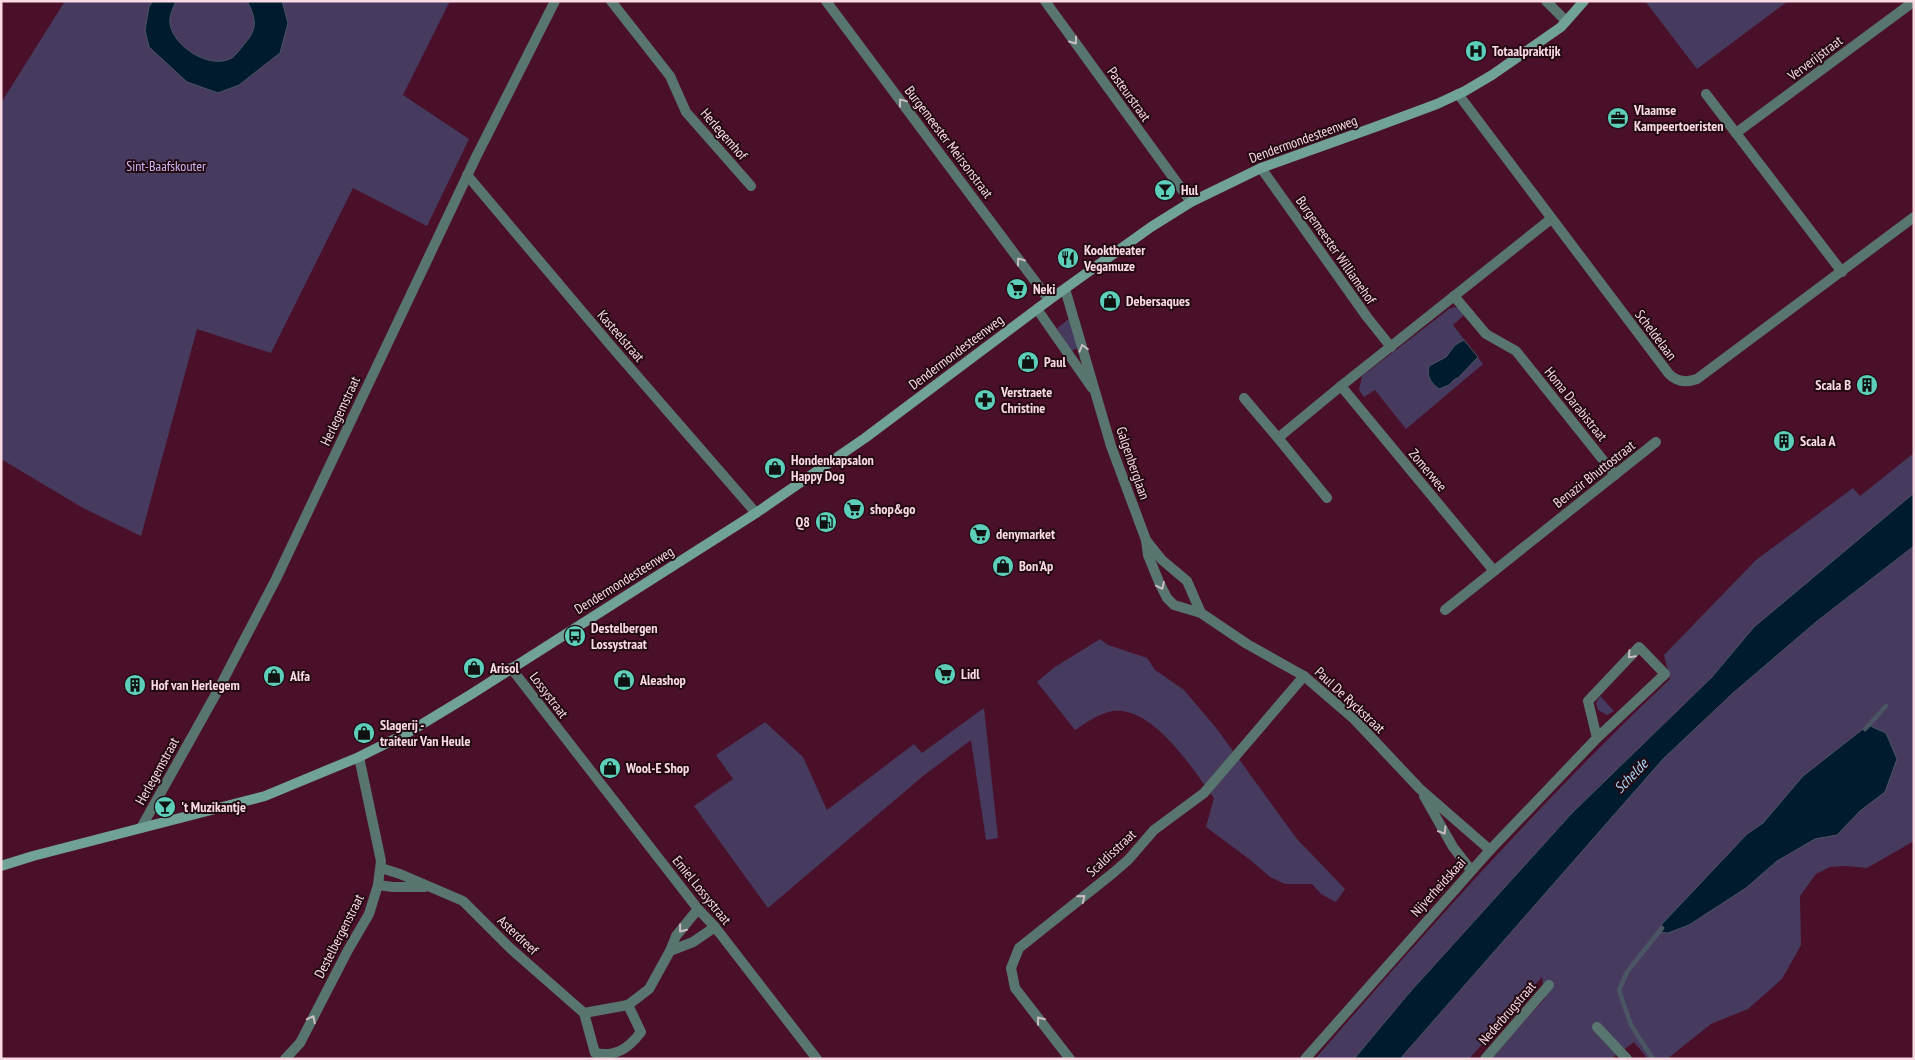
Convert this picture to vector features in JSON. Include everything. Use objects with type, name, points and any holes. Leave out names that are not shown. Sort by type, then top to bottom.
[{"type":"main road","name":"Dendermondesteenweg","points":[[1,866],[265,796],[359,757],[409,732],[756,513],[865,438],[1049,300],[1151,227],[1191,202],[1261,168],[1375,127],[1458,94],[1492,75],[1561,27],[1584,1]]},
{"type":"street","name":"Herlegemstraat","points":[[141,828],[217,692],[276,579],[467,175],[555,1]]},
{"type":"street","name":"Herlegemhof","points":[[611,1],[670,76],[686,112],[751,186]]},
{"type":"street","name":"Burgemeester Meirsonstraat","points":[[826,1],[1049,300]]},
{"type":"street","name":"Pasteurstraat","points":[[1045,1],[1191,202]]},
{"type":"street","points":[[1546,1],[1566,21]]},
{"type":"street","name":"Ververijstraat","points":[[1736,133],[1910,5]]},
{"type":"street","name":"Scheldelaan","points":[[1458,94],[1668,374],[1682,382],[1690,382],[1697,379],[1914,217]]},
{"type":"street","points":[[1706,94],[1842,272]]},
{"type":"street","name":"Burgemeester Williamehof","points":[[1261,168],[1390,347]]},
{"type":"street","name":"Kasteelstraat","points":[[467,175],[612,347],[756,513]]},
{"type":"street","points":[[1278,438],[1551,219]]},
{"type":"street","name":"Galgenberglaan","points":[[1065,289],[1111,446],[1146,540],[1152,564],[1167,598],[1174,605],[1201,613]]},
{"type":"street","name":"Homa Darabistraat","points":[[1454,296],[1486,334],[1516,351],[1615,475]]},
{"type":"street","name":"Galgenberglaan","points":[[1037,309],[1096,395]]},
{"type":"street","name":"Zomerwee","points":[[1341,386],[1494,571]]},
{"type":"street","points":[[1244,398],[1327,498]]},
{"type":"street","name":"Benazir Bhuttostraat","points":[[1494,571],[1656,442]]},
{"type":"street","name":"Galgenberglaan","points":[[1146,540],[1162,560],[1187,582],[1201,613]]},
{"type":"street","points":[[1445,610],[1494,571]]},
{"type":"street","name":"Paul De Ryckstraat","points":[[1201,613],[1247,644],[1304,676],[1354,719],[1420,789],[1490,850]]},
{"type":"street","name":"Nijverheidskaai","points":[[1305,1059],[1471,870],[1597,738],[1665,674],[1639,647],[1588,702],[1597,738]]},
{"type":"street","name":"Lossystraat","points":[[512,668],[565,738]]},
{"type":"street","name":"Scaldisstraat","points":[[1070,1059],[1015,988],[1011,968],[1019,948],[1128,860],[1154,830],[1204,793],[1304,676]]},
{"type":"street","name":"Emiel Lossystraat","points":[[565,738],[817,1059]]},
{"type":"street","name":"Destelbergenstraat","points":[[285,1059],[300,1043],[348,950],[369,914],[378,885],[382,868],[359,757]]},
{"type":"street","name":"Paul De Ryckstraat","points":[[1420,789],[1453,847],[1471,870]]},
{"type":"street","name":"Asterdreef","points":[[382,868],[463,901],[510,948],[584,1013]]},
{"type":"street","name":"Asterdreef","points":[[378,885],[429,887]]},
{"type":"street","points":[[628,1005],[641,1032],[632,1044],[610,1055],[595,1053],[584,1013],[628,1005],[649,989],[676,936],[698,909]]},
{"type":"street","points":[[670,951],[694,942],[714,927]]},
{"type":"street","name":"Nederbrugstraat","points":[[1485,1059],[1549,985]]},
{"type":"street","points":[[1597,1027],[1627,1059]]},
{"type":"green space","name":"Sint-Baafskouter","points":[[65,1],[450,1],[403,95],[469,139],[427,226],[353,188],[271,353],[197,329],[141,536],[83,508],[1,459],[1,103]]},
{"type":"green space","points":[[1645,1],[1788,1],[1697,69]]},
{"type":"green space","points":[[1454,307],[1459,308],[1464,315],[1453,325],[1483,364],[1406,429],[1375,390],[1364,397],[1359,390],[1362,376]]},
{"type":"green space","points":[[1070,318],[1078,348],[1071,351],[1057,328]]},
{"type":"green space","points":[[1914,453],[1914,493],[1754,627],[1712,677],[1572,813],[1410,992],[1354,1059],[1315,1059],[1488,864],[1577,770],[1670,679],[1664,655],[1756,560],[1853,488],[1860,496]]},
{"type":"green space","points":[[1914,546],[1914,841],[1867,868],[1830,867],[1816,874],[1800,896],[1801,945],[1782,979],[1748,1009],[1711,1024],[1667,1059],[1648,1059],[1634,1042],[1611,1059],[1491,1059],[1545,998],[1542,977],[1469,1059],[1400,1059],[1663,759],[1733,693],[1816,622]]},
{"type":"green space","points":[[1100,639],[1108,645],[1147,658],[1155,670],[1184,690],[1217,729],[1297,839],[1345,889],[1336,902],[1321,894],[1312,884],[1285,884],[1270,877],[1206,827],[1214,798],[1195,771],[1169,740],[1140,717],[1124,711],[1108,712],[1075,730],[1037,682],[1055,667]]},
{"type":"green space","points":[[1600,696],[1614,711],[1607,715],[1598,710],[1596,703]]},
{"type":"green space","points":[[984,708],[998,838],[986,840],[971,740],[923,776],[768,908],[694,806],[733,779],[716,755],[765,722],[803,757],[827,810],[914,744],[922,753]]},
{"type":"water","points":[[153,1],[176,1],[170,18],[170,24],[178,41],[194,54],[204,59],[223,61],[232,58],[249,38],[254,28],[254,18],[247,1],[282,1],[288,23],[280,53],[239,85],[218,93],[187,82],[149,47],[145,30],[149,7]]},
{"type":"water","points":[[1464,340],[1478,357],[1458,378],[1449,385],[1439,389],[1430,379],[1428,373],[1429,366],[1446,357],[1455,345]]},
{"type":"water","name":"Schelde","points":[[1914,493],[1914,546],[1816,622],[1733,693],[1663,759],[1400,1059],[1354,1059],[1410,992],[1572,813],[1712,677],[1754,627]]},
{"type":"water","points":[[1868,725],[1886,733],[1897,759],[1885,792],[1860,811],[1837,835],[1815,839],[1777,861],[1746,888],[1689,925],[1668,933],[1658,932],[1662,924],[1747,834],[1763,823],[1803,776]]},
{"type":"waterway","points":[[1865,729],[1886,706]]},
{"type":"waterway","points":[[1653,1059],[1631,1025],[1619,990],[1627,972],[1662,928]]},
{"type":"place","name":"Totaalpraktijk","points":[[1476,51]]},
{"type":"place","name":"Vlaamse Kampeertoeristen","points":[[1618,118]]},
{"type":"place","name":"Hul","points":[[1165,190]]},
{"type":"place","name":"Kooktheater Vegamuze","points":[[1068,258]]},
{"type":"place","name":"Neki","points":[[1017,289]]},
{"type":"place","name":"Debersaques","points":[[1110,301]]},
{"type":"place","name":"Paul","points":[[1028,362]]},
{"type":"place","name":"Scala B","points":[[1867,385]]},
{"type":"place","name":"Verstraete Christine","points":[[985,400]]},
{"type":"place","name":"Scala A","points":[[1784,441]]},
{"type":"place","name":"Hondenkapsalon Happy Dog","points":[[775,468]]},
{"type":"place","name":"shop&go","points":[[854,509]]},
{"type":"place","name":"Q8","points":[[826,522]]},
{"type":"place","name":"denymarket","points":[[980,534]]},
{"type":"place","name":"Bon'Ap","points":[[1003,566]]},
{"type":"place","name":"Destelbergen Lossystraat","points":[[575,636]]},
{"type":"place","name":"Arisol","points":[[474,668]]},
{"type":"place","name":"Lidl","points":[[945,674]]},
{"type":"place","name":"Alfa","points":[[274,676]]},
{"type":"place","name":"Aleashop","points":[[624,680]]},
{"type":"place","name":"Hof van Herlegem","points":[[135,685]]},
{"type":"place","name":"Slagerij - traiteur Van Heule","points":[[364,733]]},
{"type":"place","name":"Wool-E Shop","points":[[610,768]]},
{"type":"place","name":"'t Muzikantje","points":[[165,807]]}]
